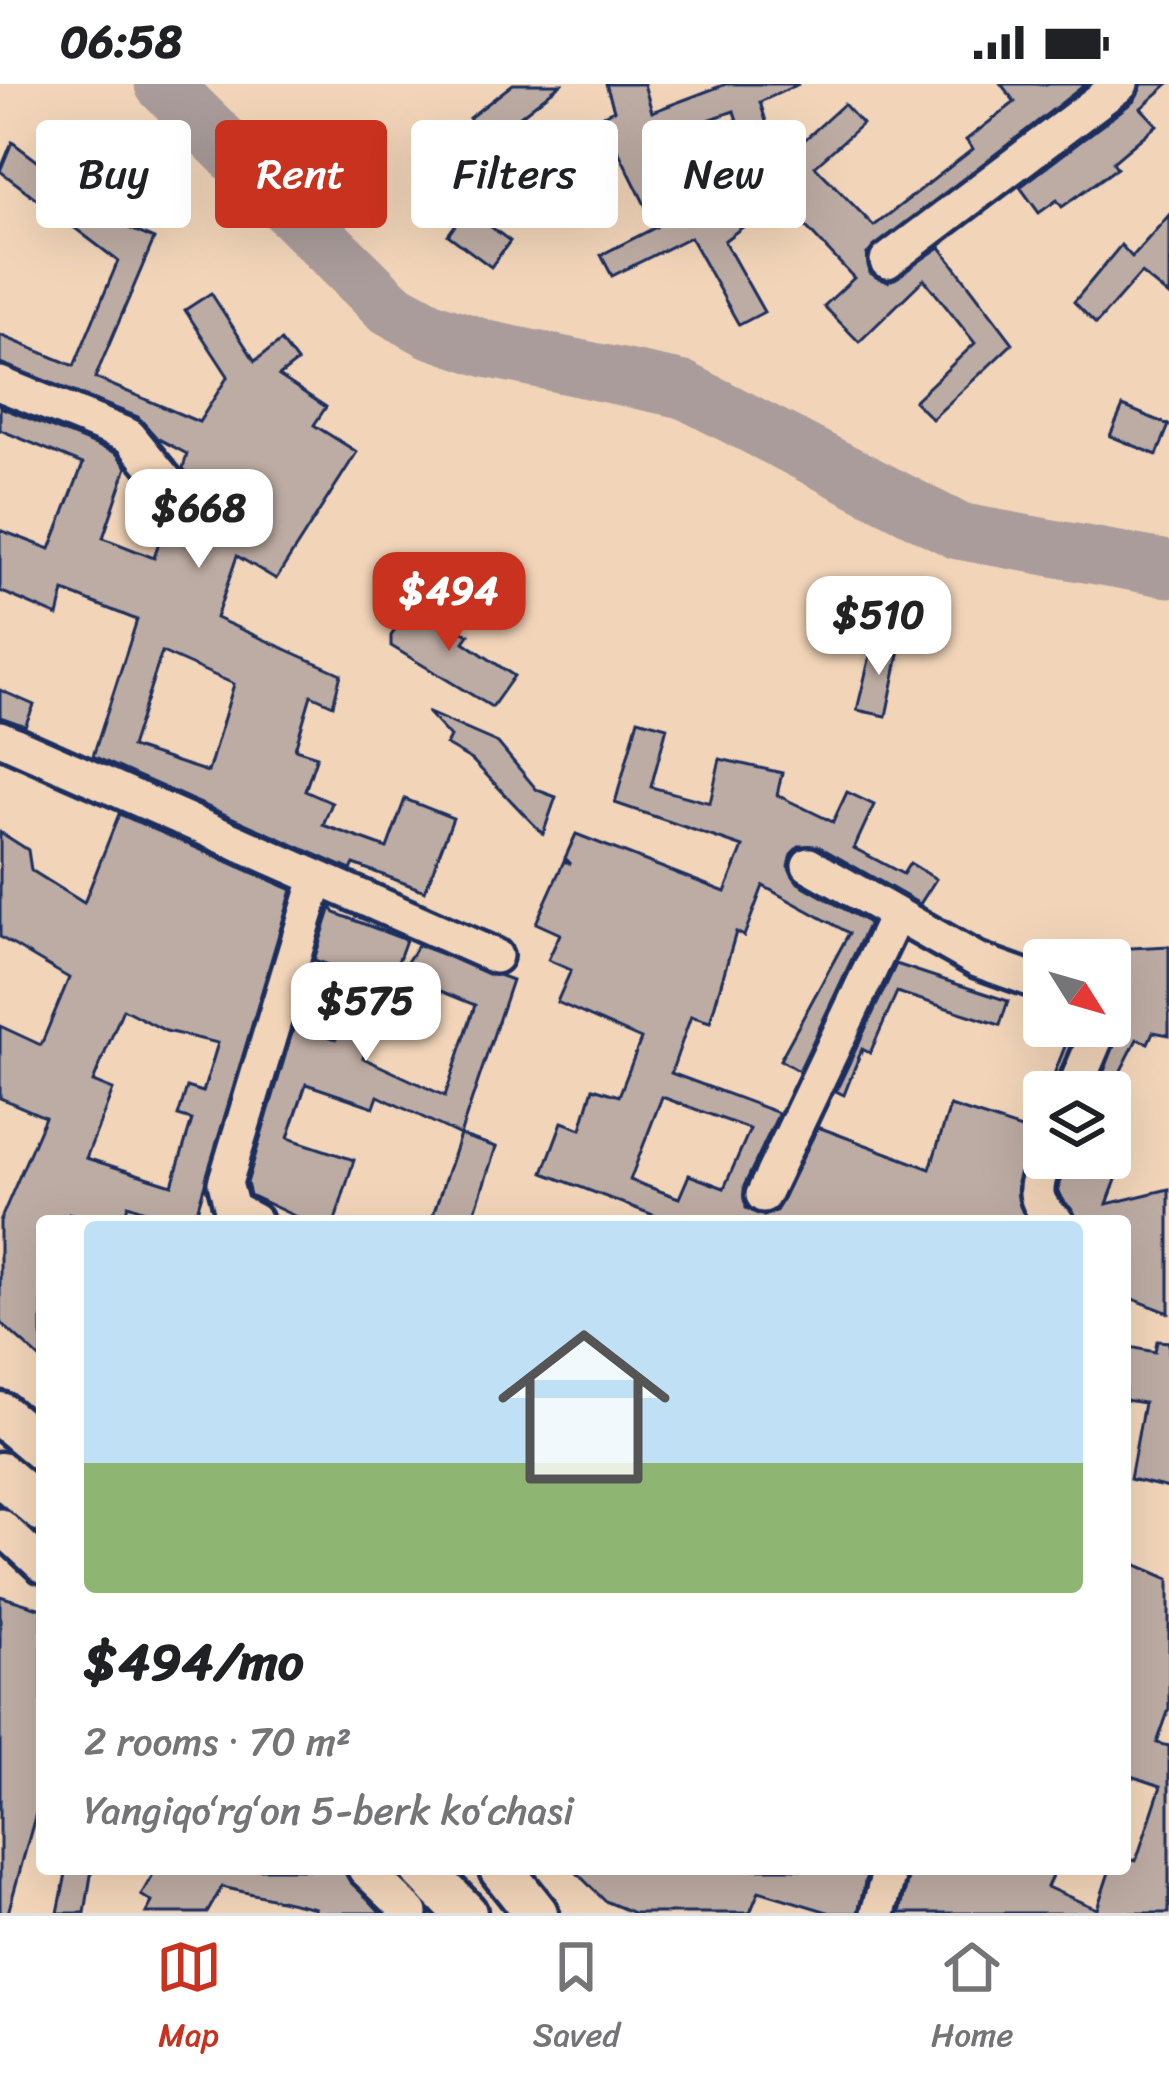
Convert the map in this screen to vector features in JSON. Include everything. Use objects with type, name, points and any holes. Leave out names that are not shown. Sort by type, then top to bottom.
[{"type":"main road","points":[[0,1414],[36,1444]]},
{"type":"main road","points":[[0,1474],[36,1505]]},
{"type":"main road","points":[[428,1875],[465,1913]]},
{"type":"main road","points":[[506,1875],[536,1913]]},
{"type":"street","points":[[887,261],[1121,84]]},
{"type":"street","points":[[0,385],[128,436],[200,523]]},
{"type":"street","points":[[0,739],[496,956]]},
{"type":"street","points":[[809,866],[977,960],[1023,976]]},
{"type":"street","points":[[243,1215],[232,1209],[225,1183],[317,879]]},
{"type":"street","points":[[763,1195],[896,915]]},
{"type":"street","points":[[1038,1179],[1034,1190],[1040,1210],[1047,1215]]},
{"type":"street","points":[[0,1526],[36,1559]]},
{"type":"street","points":[[371,1875],[411,1913]]},
{"type":"street","points":[[878,1913],[888,1875]]},
{"type":"building","points":[[513,84],[561,84],[515,120],[469,118]]},
{"type":"building","points":[[606,84],[644,84],[652,112],[726,84],[799,84],[760,102],[766,120],[737,120],[734,111],[708,120],[642,120],[642,199],[618,150],[618,120],[601,116],[614,110]]},
{"type":"building","points":[[1001,84],[1086,84],[867,254],[870,273],[888,282],[940,247],[1013,343],[932,419],[914,401],[975,343],[924,279],[859,342],[824,306],[854,278],[806,227],[806,138],[844,104],[862,124],[815,166],[874,226],[973,149],[966,140],[1015,102]]},
{"type":"building","points":[[1142,84],[1168,84],[1141,108],[1157,125],[1113,162],[1117,168],[1062,207],[1057,200],[1039,213],[1020,187],[1134,101]]},
{"type":"building","points":[[12,142],[36,160],[36,198],[0,171]]},
{"type":"building","points":[[1169,215],[1169,296],[1141,273],[1096,324],[1074,302],[1121,245],[1132,257]]},
{"type":"building","points":[[75,228],[129,228],[154,239],[95,378],[199,422],[228,376],[185,310],[211,293],[255,361],[281,341],[297,362],[279,376],[326,407],[314,425],[357,452],[276,579],[237,556],[216,618],[341,674],[333,705],[311,695],[295,749],[317,756],[305,791],[332,803],[323,825],[387,848],[405,799],[453,818],[425,891],[354,864],[351,870],[93,756],[137,620],[64,591],[58,616],[0,591],[0,530],[50,549],[83,464],[0,430],[0,407],[116,453],[127,467],[103,538],[154,558],[167,516],[185,537],[202,544],[214,538],[221,521],[183,468],[187,454],[157,438],[138,417],[0,363],[0,335],[74,366],[118,261]],"holes":[[[162,652],[234,684],[208,772],[131,747]]]},
{"type":"building","points":[[453,228],[493,228],[510,241],[491,267],[448,235]]},
{"type":"building","points":[[654,228],[741,228],[724,241],[764,312],[739,325],[690,237],[612,276],[601,255]]},
{"type":"building","points":[[1123,406],[1169,425],[1157,455],[1110,436]]},
{"type":"building","points":[[414,600],[469,635],[464,642],[514,676],[492,707],[391,646],[391,636]]},
{"type":"building","points":[[874,639],[901,645],[886,716],[857,710]]},
{"type":"building","points":[[0,690],[34,705],[25,726],[0,717]]},
{"type":"building","points":[[427,712],[498,743],[537,790],[556,797],[543,834],[472,760],[446,745],[450,737]]},
{"type":"building","points":[[638,719],[667,727],[651,787],[710,803],[720,759],[782,773],[777,795],[833,822],[847,792],[874,805],[854,848],[903,874],[910,863],[936,879],[920,904],[818,846],[799,846],[791,854],[788,866],[798,883],[869,923],[799,1071],[780,1060],[849,933],[763,886],[744,936],[736,932],[710,1022],[691,1016],[671,1073],[779,1113],[744,1186],[746,1208],[762,1215],[653,1215],[543,1173],[562,1122],[581,1129],[593,1088],[619,1096],[641,1039],[557,1002],[571,970],[548,960],[560,934],[536,923],[564,861],[571,864],[565,858],[576,834],[725,892],[743,847],[615,803]],"holes":[[[662,1097],[750,1129],[724,1188],[689,1175],[679,1198],[630,1180]]]},
{"type":"building","points":[[119,814],[292,890],[196,1215],[156,1215],[128,1205],[125,1215],[36,1215],[36,1355],[0,1322],[0,1221],[45,1117],[0,1098],[0,1026],[41,1045],[69,978],[0,937],[0,832],[28,850],[31,870],[84,903]],"holes":[[[123,1009],[166,1031],[218,1043],[203,1092],[187,1087],[178,1116],[192,1120],[172,1185],[86,1158],[113,1090],[93,1082]]]},
{"type":"building","points":[[331,907],[335,913],[406,940],[363,1058],[445,1096],[475,1005],[399,974],[418,945],[512,980],[460,1135],[378,1096],[374,1107],[306,1084],[288,1138],[354,1160],[337,1215],[292,1215],[250,1195],[247,1183],[294,1026],[336,1039],[358,975],[314,960]]},
{"type":"building","points":[[1169,946],[1169,1035],[1153,1032],[1148,1043],[1137,1039],[1121,1071],[1104,1071],[1113,1047],[1131,1047],[1131,948]]},
{"type":"building","points":[[896,964],[1008,1001],[1000,1025],[897,992],[870,1053],[862,1049],[844,1095],[836,1091]]},
{"type":"building","points":[[1065,1047],[1070,1047],[1060,1071],[1055,1071]]},
{"type":"building","points":[[950,1106],[1021,1129],[1023,1124],[1023,1161],[1017,1182],[1025,1215],[766,1215],[776,1211],[818,1127],[930,1169]]},
{"type":"building","points":[[460,1135],[496,1147],[474,1215],[433,1215]]},
{"type":"building","points":[[1061,1179],[1116,1179],[1107,1204],[1169,1189],[1169,1313],[1131,1298],[1131,1215],[1072,1215],[1058,1191]]},
{"type":"building","points":[[1157,1341],[1169,1342],[1169,1488],[1131,1479],[1144,1403],[1131,1401],[1131,1347],[1155,1352]]},
{"type":"building","points":[[1131,1563],[1169,1579],[1169,1709],[1157,1743],[1169,1746],[1169,1913],[900,1913],[909,1875],[1052,1875],[1047,1887],[1097,1909],[1108,1875],[1131,1875],[1131,1860],[1136,1861],[1161,1786],[1131,1776]]},
{"type":"building","points":[[0,1596],[36,1607],[36,1813],[8,1913],[0,1913]]},
{"type":"building","points":[[66,1875],[91,1875],[85,1913],[58,1913]]},
{"type":"building","points":[[153,1875],[346,1875],[381,1913],[312,1913],[315,1908],[222,1887],[207,1913],[146,1913],[152,1902],[141,1895]]},
{"type":"building","points":[[579,1875],[867,1875],[858,1913],[831,1913],[759,1891],[750,1913],[634,1913],[605,1901]]},
{"type":"waterway","points":[[163,84],[389,307],[431,330],[487,349],[684,390],[958,531],[1169,569]]}]
